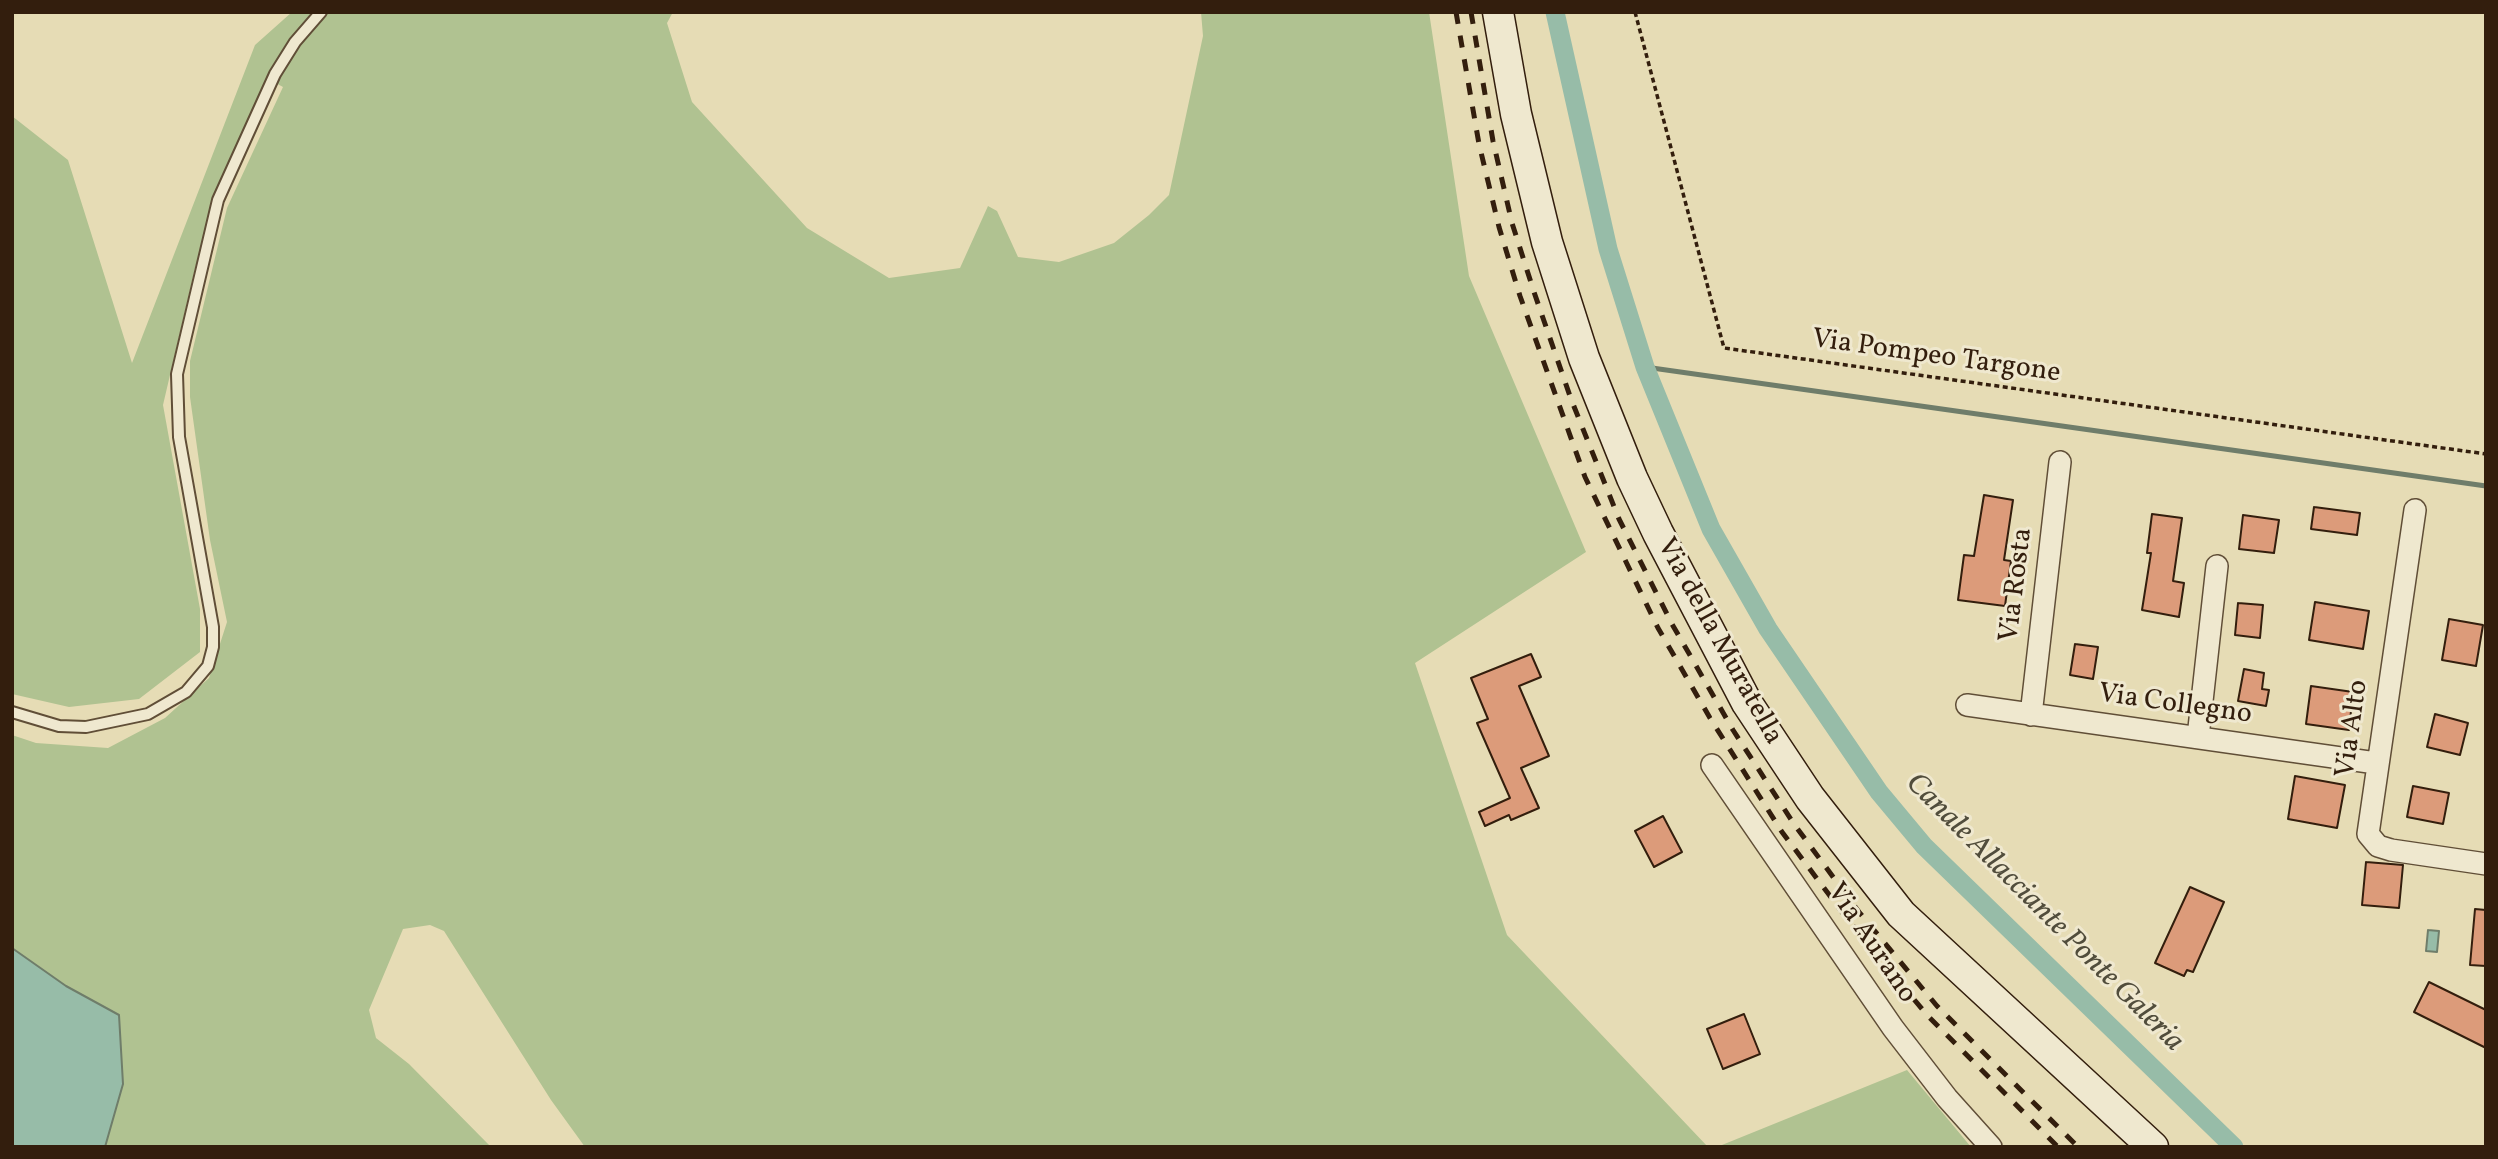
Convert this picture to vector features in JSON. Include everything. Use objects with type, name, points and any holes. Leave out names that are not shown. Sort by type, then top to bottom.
[{"type":"street","name":"Via della Muratella","points":[[1498,12],[1516,114],[1547,243],[1584,358],[1653,522],[1747,703],[1810,799],[1901,914],[2153,1147]]},
{"type":"street","name":"Via Rosta","points":[[2031,715],[2060,462]]},
{"type":"street","name":"Via Alto","points":[[2415,510],[2368,828],[2375,843],[2408,854],[2486,864]]},
{"type":"street","points":[[2198,737],[2217,566]]},
{"type":"street","name":"Via Collegno","points":[[1967,705],[2376,763]]},
{"type":"street","name":"Via Aurano","points":[[1712,765],[1908,1048],[1991,1147]]},
{"type":"lane","points":[[12,712],[59,726],[86,727],[148,714],[186,692],[208,666],[213,647],[213,627],[179,437],[177,374],[218,200],[275,74],[295,42],[321,12]]},
{"type":"path","name":"Via Pompeo Targone","points":[[1635,12],[1724,348],[2486,454]]},
{"type":"shaded area","points":[[292,12],[673,12],[667,23],[692,102],[807,228],[889,278],[960,268],[988,206],[997,211],[1018,257],[1059,262],[1114,243],[1149,215],[1169,195],[1203,36],[1201,12],[1429,12],[1469,276],[1586,552],[1415,663],[1507,935],[1708,1147],[585,1147],[551,1100],[444,931],[430,925],[403,929],[369,1010],[376,1038],[409,1064],[491,1147],[12,1147],[12,735],[36,743],[108,748],[165,718],[209,678],[227,622],[210,540],[190,397],[190,361],[227,208],[283,87],[272,81],[225,176],[195,268],[163,405],[200,609],[200,652],[139,699],[69,707],[12,694],[12,116],[68,160],[132,363],[255,45]]},
{"type":"shaded area","points":[[2428,930],[2439,931],[2437,952],[2426,951]]},
{"type":"shaded area","points":[[12,948],[66,986],[119,1015],[123,1084],[105,1147],[12,1147]]},
{"type":"shaded area","points":[[1907,1070],[1971,1147],[1717,1147]]},
{"type":"building","points":[[1984,495],[2013,500],[2004,560],[2011,561],[2005,606],[1958,600],[1964,555],[1974,556]]},
{"type":"building","points":[[2314,507],[2360,513],[2357,535],[2311,529]]},
{"type":"building","points":[[2152,514],[2182,518],[2173,581],[2184,583],[2179,617],[2142,610],[2151,553],[2147,553]]},
{"type":"building","points":[[2243,515],[2279,520],[2274,553],[2239,549]]},
{"type":"building","points":[[2315,602],[2369,611],[2363,649],[2309,640]]},
{"type":"building","points":[[2238,603],[2263,605],[2260,638],[2235,635]]},
{"type":"building","points":[[2449,619],[2483,625],[2476,666],[2442,660]]},
{"type":"building","points":[[2075,644],[2098,647],[2093,679],[2070,675]]},
{"type":"building","points":[[1531,654],[1541,677],[1519,686],[1549,756],[1521,768],[1539,808],[1511,820],[1509,815],[1485,826],[1479,812],[1510,798],[1477,723],[1488,719],[1471,678]]},
{"type":"building","points":[[2244,669],[2264,673],[2262,689],[2269,690],[2266,706],[2238,701]]},
{"type":"building","points":[[2311,686],[2353,692],[2349,730],[2306,724]]},
{"type":"building","points":[[2435,714],[2468,723],[2460,755],[2427,747]]},
{"type":"building","points":[[2295,776],[2345,785],[2337,828],[2288,819]]},
{"type":"building","points":[[2413,786],[2449,793],[2443,824],[2407,817]]},
{"type":"building","points":[[1663,816],[1682,852],[1654,867],[1635,831]]},
{"type":"building","points":[[2366,862],[2403,865],[2399,908],[2362,905]]},
{"type":"building","points":[[2190,887],[2224,902],[2193,972],[2187,970],[2184,976],[2155,963]]},
{"type":"building","points":[[2475,909],[2486,910],[2486,966],[2470,965]]},
{"type":"building","points":[[2429,982],[2486,1010],[2486,1048],[2414,1012]]},
{"type":"building","points":[[1744,1014],[1760,1054],[1723,1069],[1707,1029]]},
{"type":"waterway","name":"Canale Allacciante Ponte Galeria","points":[[1555,12],[1608,249],[1645,367],[1711,529],[1768,629],[1879,792],[1924,846],[2234,1147]]},
{"type":"waterway","points":[[1645,367],[2486,486]]},
{"type":"railway","points":[[1456,12],[1479,144],[1499,227],[1520,296],[1585,477],[1658,628],[1710,718],[1782,832],[1848,920],[1927,1015],[2058,1147]]},
{"type":"railway","points":[[1471,12],[1493,141],[1512,223],[1534,292],[1571,399],[1619,519],[1672,624],[1733,730],[1794,824],[1859,912],[1937,1006],[2078,1147]]}]
